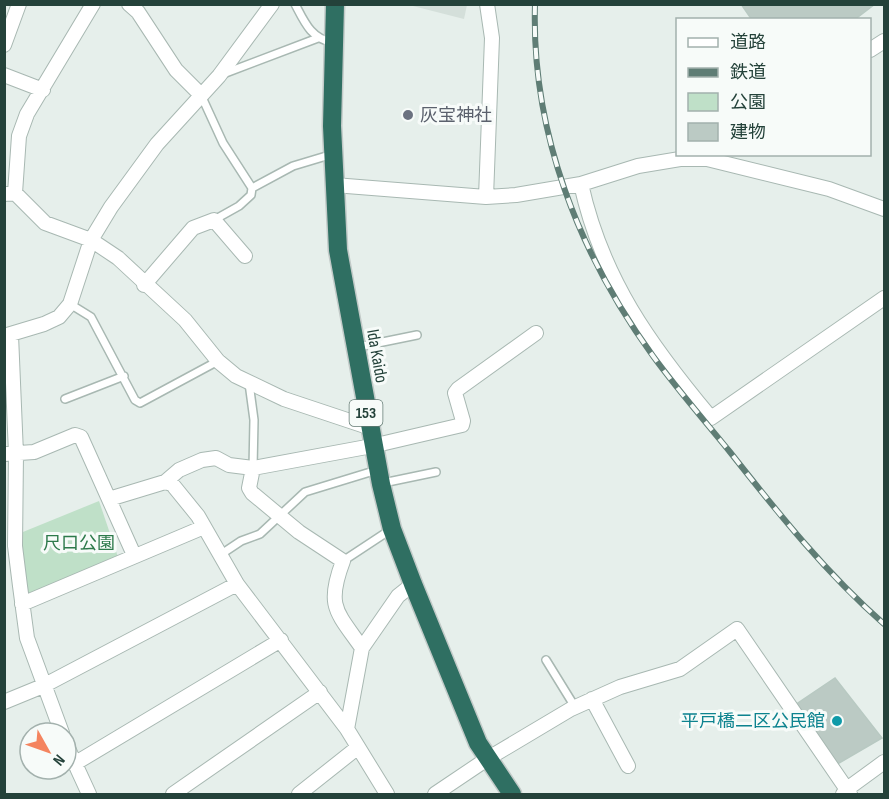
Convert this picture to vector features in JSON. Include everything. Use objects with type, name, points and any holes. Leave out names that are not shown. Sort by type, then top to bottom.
[{"type":"highway","name":"Ida Kaido","points":[[335,4],[326,40],[338,250],[372,446],[392,529],[413,584],[487,759],[512,795]]},
{"type":"street","points":[[4,45],[19,4]]},
{"type":"street","points":[[93,4],[27,114],[19,136],[10,194],[45,223],[91,240],[118,258],[144,285],[185,320],[218,361],[249,383],[284,399],[368,427]]},
{"type":"street","points":[[129,4],[138,12],[176,70],[201,95]]},
{"type":"street","points":[[57,721],[27,638],[22,604],[15,546],[10,454],[8,335],[59,317],[70,304],[91,240],[137,169],[179,117],[220,75],[272,4]]},
{"type":"street","points":[[486,196],[492,48],[487,4]]},
{"type":"street","points":[[871,49],[885,41]]},
{"type":"street","points":[[4,75],[43,90]]},
{"type":"street","points":[[333,185],[486,196],[547,191],[581,184],[638,166],[710,157],[829,189],[885,209]]},
{"type":"street","points":[[581,184],[590,225],[598,248],[630,308],[665,363],[711,418],[885,298]]},
{"type":"street","points":[[144,285],[194,228],[214,220],[245,256]]},
{"type":"street","points":[[109,499],[165,482],[179,470],[202,460],[216,458],[229,465],[253,468],[372,446],[462,425],[455,393],[458,389],[536,333]]},
{"type":"street","points":[[10,454],[34,452],[78,436],[134,555]]},
{"type":"street","points":[[253,468],[249,488],[279,517],[343,561],[334,592],[334,607],[362,648]]},
{"type":"street","points":[[165,482],[172,484],[185,499],[237,584],[347,729],[387,795]]},
{"type":"street","points":[[22,604],[204,527]]},
{"type":"street","points":[[4,702],[43,686],[237,584]]},
{"type":"street","points":[[347,729],[362,648],[398,596],[413,584]]},
{"type":"street","points":[[435,795],[487,759],[575,707],[620,687],[680,669],[737,629],[847,793],[885,762]]},
{"type":"street","points":[[78,762],[281,640]]},
{"type":"street","points":[[173,795],[320,692]]},
{"type":"street","points":[[592,699],[628,766]]},
{"type":"street","points":[[299,795],[357,748]]},
{"type":"street","points":[[78,772],[89,795]]},
{"type":"lane","points":[[295,4],[310,30],[326,40]]},
{"type":"lane","points":[[220,75],[326,40]]},
{"type":"lane","points":[[201,95],[223,143],[252,188],[251,195],[239,206],[214,220]]},
{"type":"lane","points":[[252,188],[293,166],[333,154]]},
{"type":"lane","points":[[70,304],[91,317],[135,400],[145,402],[218,361]]},
{"type":"lane","points":[[355,347],[417,335]]},
{"type":"lane","points":[[65,399],[124,376]]},
{"type":"lane","points":[[249,383],[254,420],[253,468]]},
{"type":"lane","points":[[219,555],[241,541],[260,534],[305,492],[379,477],[436,472]]},
{"type":"lane","points":[[343,561],[392,529]]},
{"type":"lane","points":[[546,660],[575,707]]},
{"type":"shaded area","points":[[409,5],[467,5],[464,19]]},
{"type":"green space","name":"尺口公園","points":[[99,501],[119,560],[22,599],[18,534]]},
{"type":"building","points":[[741,4],[875,4],[857,18],[751,18]]},
{"type":"building","name":"平戸橋二区公民館","points":[[835,678],[882,738],[834,766],[795,705]]},
{"type":"railway","points":[[535,4],[536,52],[541,99],[551,145],[582,234],[603,276],[653,356],[681,392],[803,542],[884,624]]},
{"type":"place","name":"灰宝神社","points":[[408,115]]},
{"type":"place","name":"平戸橋二区公民館","points":[[837,721]]}]
